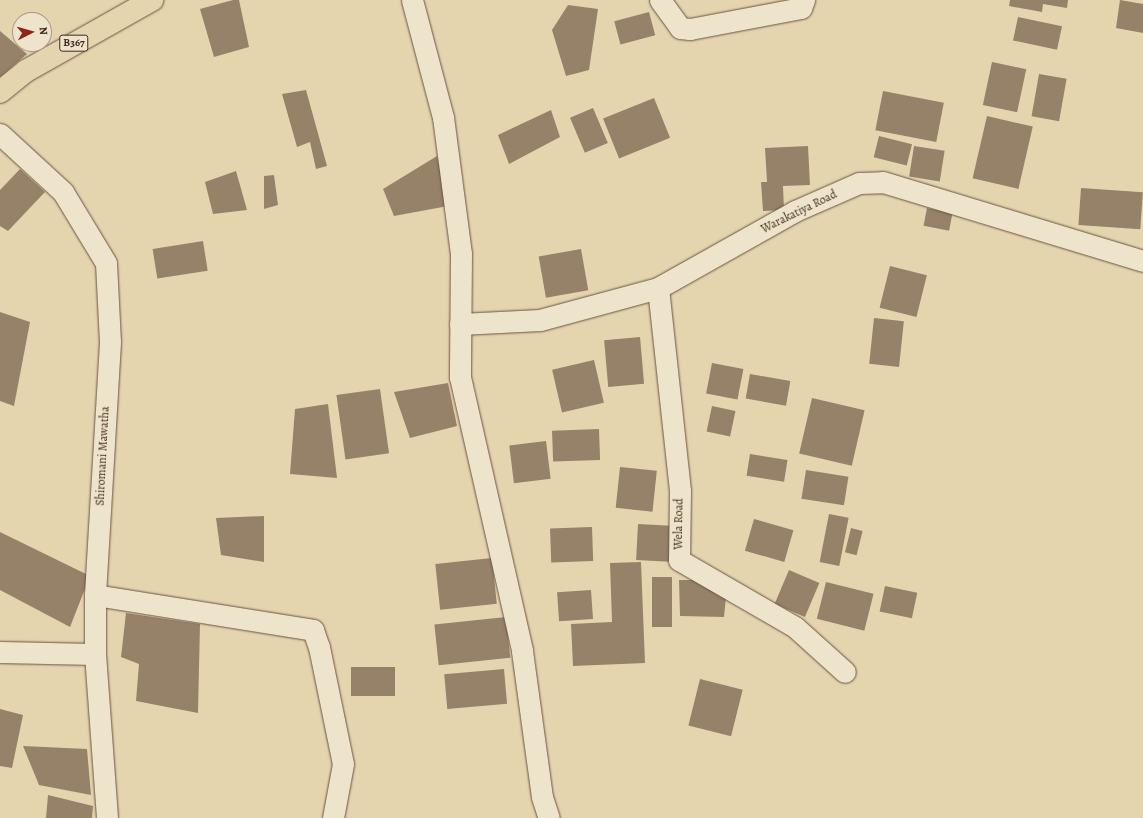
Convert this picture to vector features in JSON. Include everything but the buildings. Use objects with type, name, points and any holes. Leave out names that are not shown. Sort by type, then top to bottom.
[{"type":"main road","name":"B367","points":[[0,92],[26,71],[152,0]]},
{"type":"street","points":[[412,0],[442,117],[461,254],[460,377],[522,651],[542,797],[549,818]]},
{"type":"street","points":[[660,0],[680,28],[690,29],[801,8],[804,0]]},
{"type":"street","name":"Shiromani Mawatha","points":[[0,134],[63,192],[106,263],[110,342],[95,595],[95,654],[107,818]]},
{"type":"street","name":"Warakatiya Road","points":[[460,324],[540,320],[658,288],[795,211],[859,183],[883,182],[1143,261]]},
{"type":"street","name":"Wela Road","points":[[658,288],[680,491],[679,560],[795,627],[845,672]]},
{"type":"street","points":[[95,595],[313,630],[320,647],[343,764],[333,818]]},
{"type":"street","points":[[0,652],[95,654]]}]
